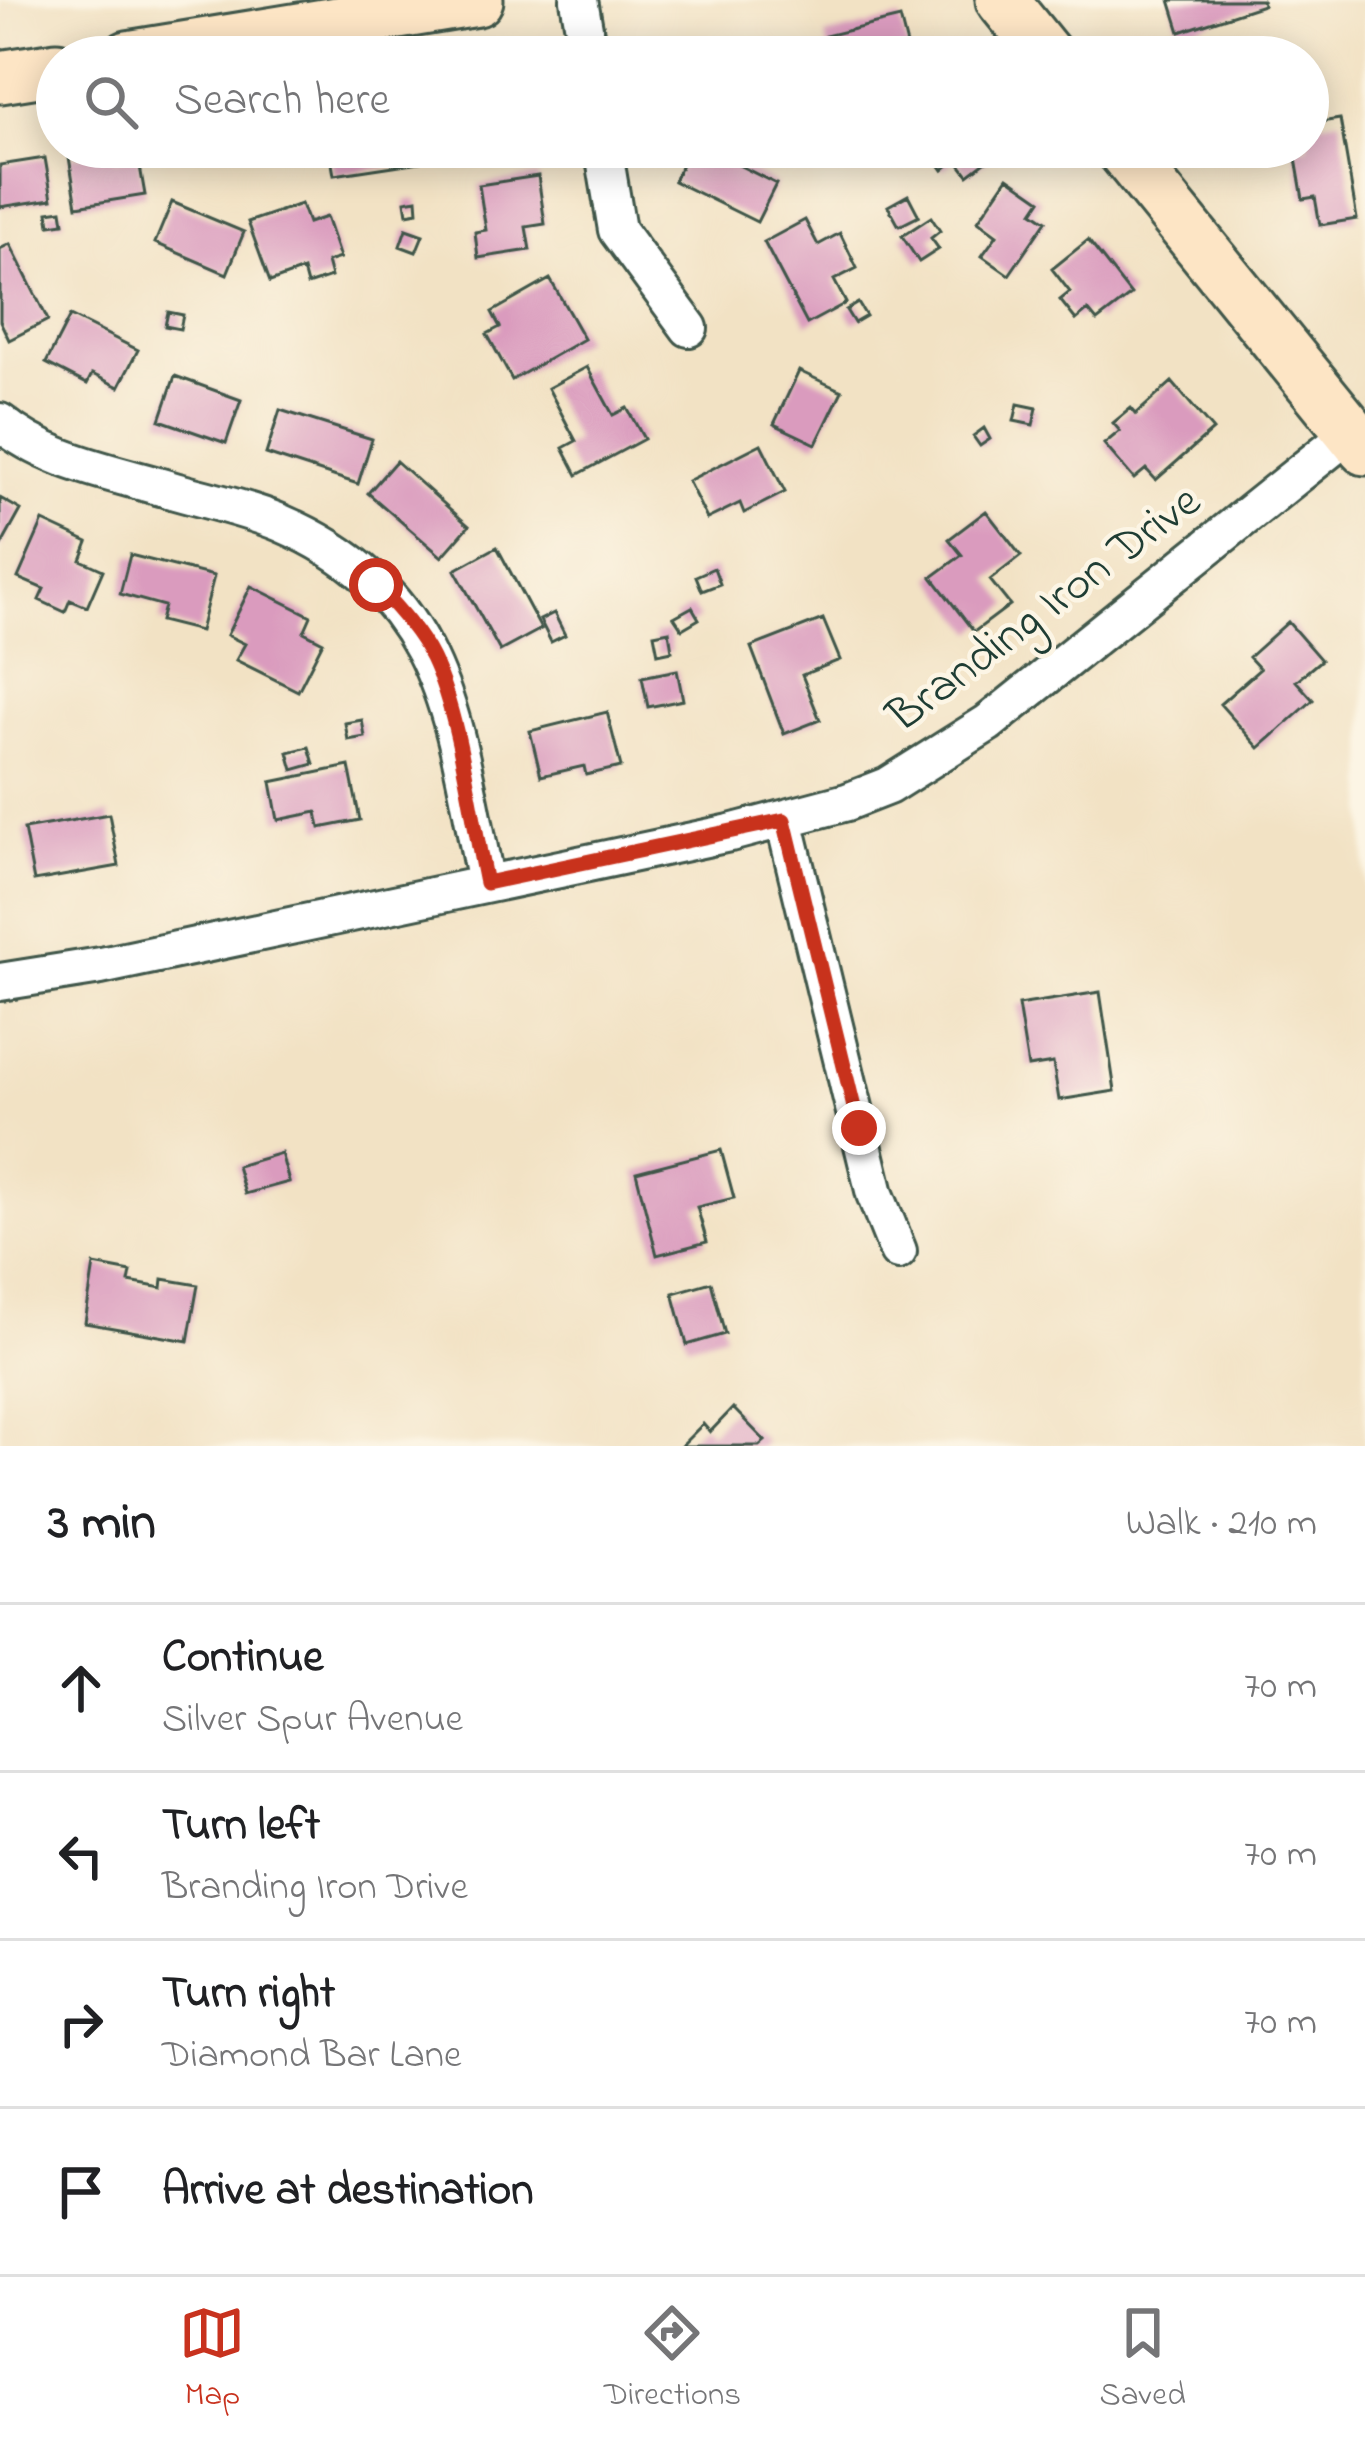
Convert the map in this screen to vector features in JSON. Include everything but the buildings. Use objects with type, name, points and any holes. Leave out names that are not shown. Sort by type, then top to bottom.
[{"type":"main road","points":[[294,36],[477,0]]},
{"type":"main road","points":[[1002,0],[1031,36]]},
{"type":"main road","points":[[0,77],[36,71]]},
{"type":"main road","points":[[1137,168],[1358,441]]},
{"type":"street","points":[[579,0],[585,36]]},
{"type":"street","points":[[607,168],[617,230],[689,328]]},
{"type":"street","points":[[0,422],[52,455],[277,521],[344,557],[376,585],[406,618],[432,658],[449,708],[486,883]]},
{"type":"street","name":"Branding Iron Drive","points":[[0,982],[101,966],[784,820],[888,786],[988,723],[1358,441]]},
{"type":"street","points":[[784,820],[875,1194],[898,1251]]},
{"type":"route","points":[[376,585],[406,618],[432,658],[449,708],[486,883],[784,820],[859,1128]]}]
